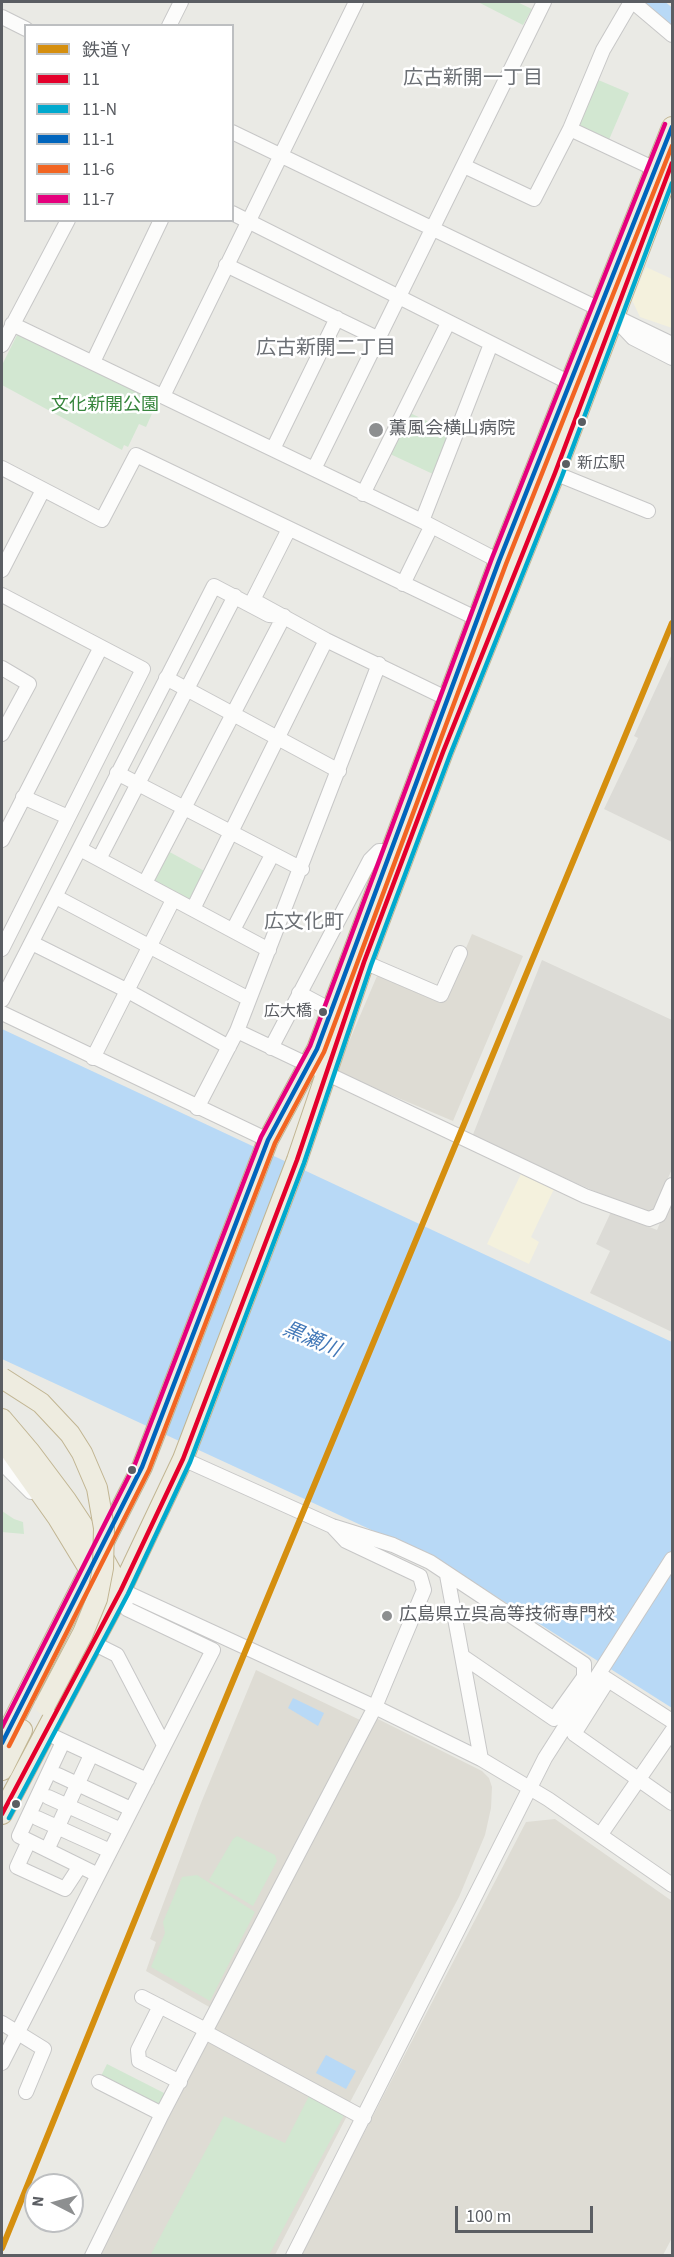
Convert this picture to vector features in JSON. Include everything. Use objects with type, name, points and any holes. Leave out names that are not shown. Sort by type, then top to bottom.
[{"type":"highway","points":[[2,1743],[151,1446],[267,1143],[318,1069],[364,962],[486,623],[664,166],[672,127]]},
{"type":"highway","points":[[2,1814],[55,1738],[93,1643],[121,1590],[184,1454],[297,1161],[331,1010],[448,699],[486,623],[499,561],[546,470],[570,383],[606,313]]},
{"type":"highway","points":[[2,1378],[41,1403],[70,1434],[82,1453],[97,1488],[104,1528],[104,1568],[97,1599],[83,1633],[2,1770]]},
{"type":"highway","points":[[2,1392],[36,1413],[72,1457],[88,1493],[95,1531],[95,1561],[87,1597],[74,1631],[2,1790]]},
{"type":"highway","points":[[2,1419],[30,1452],[99,1550],[121,1590]]},
{"type":"highway","points":[[2,1439],[89,1569],[121,1590]]},
{"type":"street","points":[[170,24],[181,2]]},
{"type":"street","points":[[163,396],[247,220],[356,2]]},
{"type":"street","points":[[315,469],[544,2]]},
{"type":"street","points":[[464,166],[534,199],[570,129],[603,50],[632,2],[672,35]]},
{"type":"street","points":[[2,17],[24,28]]},
{"type":"street","points":[[570,129],[664,166]]},
{"type":"street","points":[[234,133],[672,344]]},
{"type":"street","points":[[234,214],[570,383]]},
{"type":"street","points":[[2,345],[67,222]]},
{"type":"street","points":[[93,363],[160,222]]},
{"type":"street","points":[[226,265],[379,339]]},
{"type":"street","points":[[606,313],[633,338],[672,358]]},
{"type":"street","points":[[273,449],[337,318]]},
{"type":"street","points":[[363,494],[448,323]]},
{"type":"street","points":[[12,324],[315,469],[499,561]]},
{"type":"street","points":[[403,584],[491,344]]},
{"type":"street","points":[[2,468],[102,520],[136,455],[486,623]]},
{"type":"street","points":[[546,470],[648,511]]},
{"type":"street","points":[[2,570],[44,490]]},
{"type":"street","points":[[290,529],[253,600],[326,640],[448,699]]},
{"type":"street","points":[[2,1000],[214,586],[269,615],[284,616]]},
{"type":"street","points":[[2,595],[143,669],[2,950]]},
{"type":"street","points":[[99,859],[234,596]]},
{"type":"street","points":[[145,883],[284,616]]},
{"type":"street","points":[[193,909],[326,640]]},
{"type":"street","points":[[2,840],[100,647]]},
{"type":"street","points":[[197,1108],[237,1031],[302,869],[379,664]]},
{"type":"street","points":[[2,668],[28,684],[2,734]]},
{"type":"street","points":[[166,678],[339,771]]},
{"type":"street","points":[[117,773],[302,869]]},
{"type":"street","points":[[23,797],[68,818]]},
{"type":"street","points":[[80,849],[269,950]]},
{"type":"street","points":[[271,1048],[370,860],[379,851],[391,851]]},
{"type":"street","points":[[233,930],[272,855]]},
{"type":"street","points":[[56,897],[249,999]]},
{"type":"street","points":[[93,1058],[173,900]]},
{"type":"street","points":[[32,943],[126,990],[229,1047]]},
{"type":"street","points":[[364,962],[441,995],[460,953]]},
{"type":"street","points":[[298,993],[331,1010]]},
{"type":"street","points":[[2,1013],[267,1143]]},
{"type":"street","points":[[237,1031],[585,1196],[648,1219],[659,1215],[672,1185]]},
{"type":"street","points":[[2,1412],[30,1452]]},
{"type":"street","points":[[184,1454],[332,1526],[393,1545],[430,1562],[672,1721]]},
{"type":"street","points":[[2,1463],[39,1500],[74,1545]]},
{"type":"street","points":[[92,2256],[162,2114],[375,1707],[424,1590],[420,1576],[346,1541],[332,1526]]},
{"type":"street","points":[[293,2256],[545,1758],[598,1671],[672,1559]]},
{"type":"street","points":[[447,1575],[481,1759]]},
{"type":"street","points":[[121,1590],[375,1707],[481,1759],[530,1787],[672,1885]]},
{"type":"street","points":[[2,2063],[213,1650],[127,1609],[121,1590]]},
{"type":"street","points":[[93,1643],[117,1655],[164,1745]]},
{"type":"street","points":[[462,1656],[554,1719],[584,1677],[598,1671]]},
{"type":"street","points":[[598,1671],[574,1734],[672,1803]]},
{"type":"street","points":[[601,1834],[672,1731]]},
{"type":"street","points":[[98,1875],[19,1836],[55,1738],[147,1780]]},
{"type":"street","points":[[47,1850],[91,1755]]},
{"type":"street","points":[[58,1775],[131,1809]]},
{"type":"street","points":[[48,1797],[121,1830]]},
{"type":"street","points":[[37,1818],[110,1851]]},
{"type":"street","points":[[29,1841],[16,1867],[65,1889],[80,1866]]},
{"type":"street","points":[[142,1997],[364,2118]]},
{"type":"street","points":[[160,2006],[138,2050],[139,2061],[180,2082]]},
{"type":"street","points":[[2,2023],[44,2049],[26,2092]]},
{"type":"street","points":[[99,2082],[162,2114]]},
{"type":"shaded area","points":[[646,267],[672,279],[672,328],[640,317],[632,300]]},
{"type":"shaded area","points":[[672,654],[672,842],[604,809],[638,738],[634,736]]},
{"type":"shaded area","points":[[472,934],[523,956],[453,1121],[336,1072],[380,969],[445,997]]},
{"type":"shaded area","points":[[542,960],[672,1020],[672,1169],[654,1210],[646,1214],[472,1137]]},
{"type":"shaded area","points":[[522,1172],[555,1187],[531,1237],[539,1242],[529,1264],[487,1244]]},
{"type":"shaded area","points":[[672,1194],[672,1332],[590,1293],[610,1251],[596,1244],[611,1212],[657,1230]]},
{"type":"shaded area","points":[[256,1670],[360,1720],[211,2008],[146,1971],[156,1942],[150,1939],[201,1803]]},
{"type":"shaded area","points":[[374,1717],[482,1771],[489,1778],[492,1787],[491,1808],[485,1835],[459,1897],[349,2104],[214,2030]]},
{"type":"shaded area","points":[[555,1819],[672,1901],[672,2238],[663,2255],[300,2256],[526,1822]]},
{"type":"shaded area","points":[[210,2038],[349,2112],[275,2255],[97,2256]]},
{"type":"green space","points":[[478,2],[517,2],[532,9],[523,25]]},
{"type":"green space","points":[[596,79],[629,93],[608,142],[575,127]]},
{"type":"green space","name":"文化新開公園","points":[[18,333],[159,398],[146,427],[139,424],[128,447],[124,445],[122,450],[2,385],[2,365]]},
{"type":"green space","points":[[408,412],[452,433],[435,475],[388,453]]},
{"type":"green space","points":[[166,850],[208,873],[193,902],[152,884]]},
{"type":"green space","points":[[2,1511],[23,1522],[24,1534],[2,1532]]},
{"type":"green space","points":[[237,1836],[275,1855],[277,1861],[253,1906],[209,1880]]},
{"type":"green space","points":[[197,1875],[255,1912],[210,2001],[151,1967],[165,1933],[163,1922],[182,1877]]},
{"type":"green space","points":[[107,2064],[166,2094],[160,2106],[100,2078]]},
{"type":"green space","points":[[309,2096],[344,2115],[269,2255],[150,2256],[224,2116],[285,2143]]},
{"type":"water","name":"黒瀬川","points":[[2,1029],[672,1342],[672,1708],[445,1564],[2,1359]]},
{"type":"water","points":[[293,1698],[324,1713],[318,1726],[288,1708]]},
{"type":"water","points":[[326,2055],[356,2071],[346,2089],[316,2073]]},
{"type":"waterway","points":[[653,2],[672,18]]},
{"type":"rail line","name":"Y","points":[[2,2248],[179,1811],[672,623]]},
{"type":"transit line","name":"11-7","points":[[2,1727],[135,1464],[261,1137],[310,1046],[492,558],[665,124]]},
{"type":"transit line","name":"11-1","points":[[2,1743],[142,1467],[268,1140],[317,1049],[499,561],[672,127]]},
{"type":"transit line","name":"11-6","points":[[9,1746],[149,1470],[275,1143],[324,1052],[506,564],[672,146]]},
{"type":"transit line","name":"11","points":[[2,1814],[121,1590],[183,1459],[297,1160],[364,962],[443,752],[555,473],[672,163]]},
{"type":"transit line","name":"11-N","points":[[9,1818],[128,1594],[190,1462],[304,1163],[371,965],[450,755],[562,476],[672,183]]},
{"type":"place","name":"薫風会横山病院","points":[[376,430]]},
{"type":"place","name":"新広駅","points":[[566,464]]},
{"type":"place","name":"広大橋","points":[[323,1012]]},
{"type":"place","name":"広島県立呉高等技術専門校","points":[[387,1616]]},
{"type":"district","name":"広古新開一丁目","points":[[473,80]]},
{"type":"district","name":"広古新開二丁目","points":[[326,350]]},
{"type":"district","name":"広文化町","points":[[304,924]]}]
